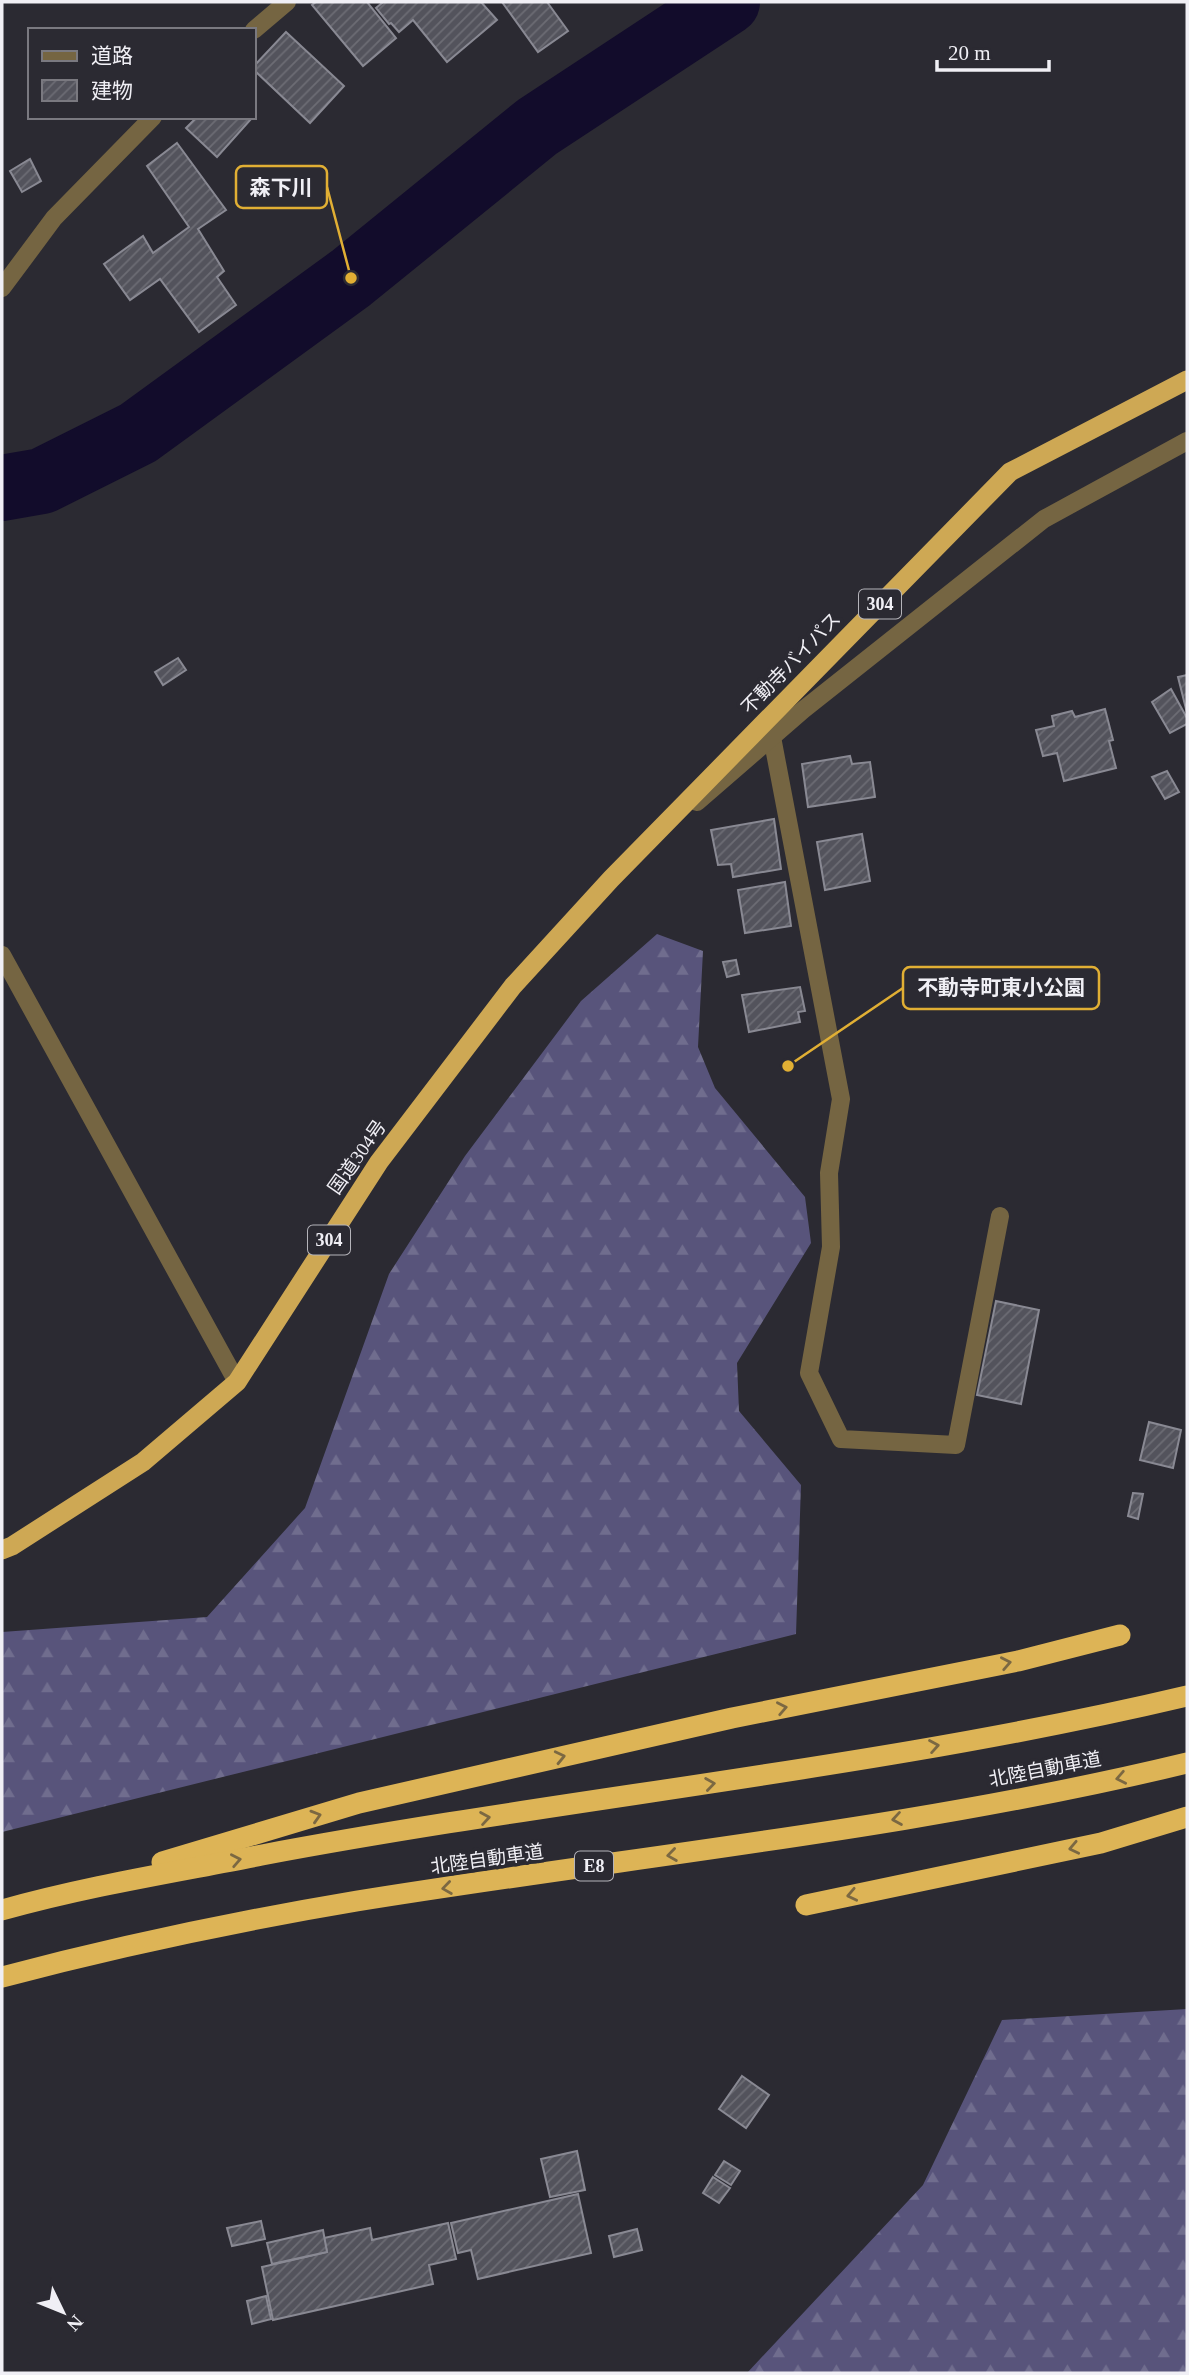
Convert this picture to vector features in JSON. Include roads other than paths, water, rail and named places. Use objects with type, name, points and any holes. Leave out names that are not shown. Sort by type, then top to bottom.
[{"type":"highway","name":"不動寺バイパス","points":[[611,879],[1010,472],[1187,380]]},
{"type":"highway","name":"国道304号","points":[[2,1550],[142,1462],[237,1382],[379,1162],[513,986],[611,879]]},
{"type":"highway","points":[[9,1908],[359,1803],[732,1718],[1018,1661],[1120,1634]]},
{"type":"highway","points":[[9,1908],[178,1871],[346,1839],[751,1778],[956,1742],[1187,1696]]},
{"type":"highway","name":"北陸自動車道","points":[[2,1977],[195,1932],[356,1902],[975,1806],[1187,1763]]},
{"type":"highway","points":[[806,1905],[1101,1843],[1187,1816]]},
{"type":"street","points":[[256,28],[287,2]]},
{"type":"street","points":[[2,288],[54,218],[151,119]]},
{"type":"street","points":[[611,879],[772,737],[1044,519],[1187,441]]},
{"type":"street","points":[[772,737],[841,1099],[829,1173],[831,1247],[808,1373],[841,1440],[956,1445],[1000,1216]]},
{"type":"street","points":[[2,955],[237,1382]]},
{"type":"waterway","points":[[2,488],[42,481],[138,433],[351,278],[537,127],[727,2]]},
{"type":"place","name":"森下川","points":[[351,278]]},
{"type":"place","name":"不動寺町東小公園","points":[[788,1066]]}]
